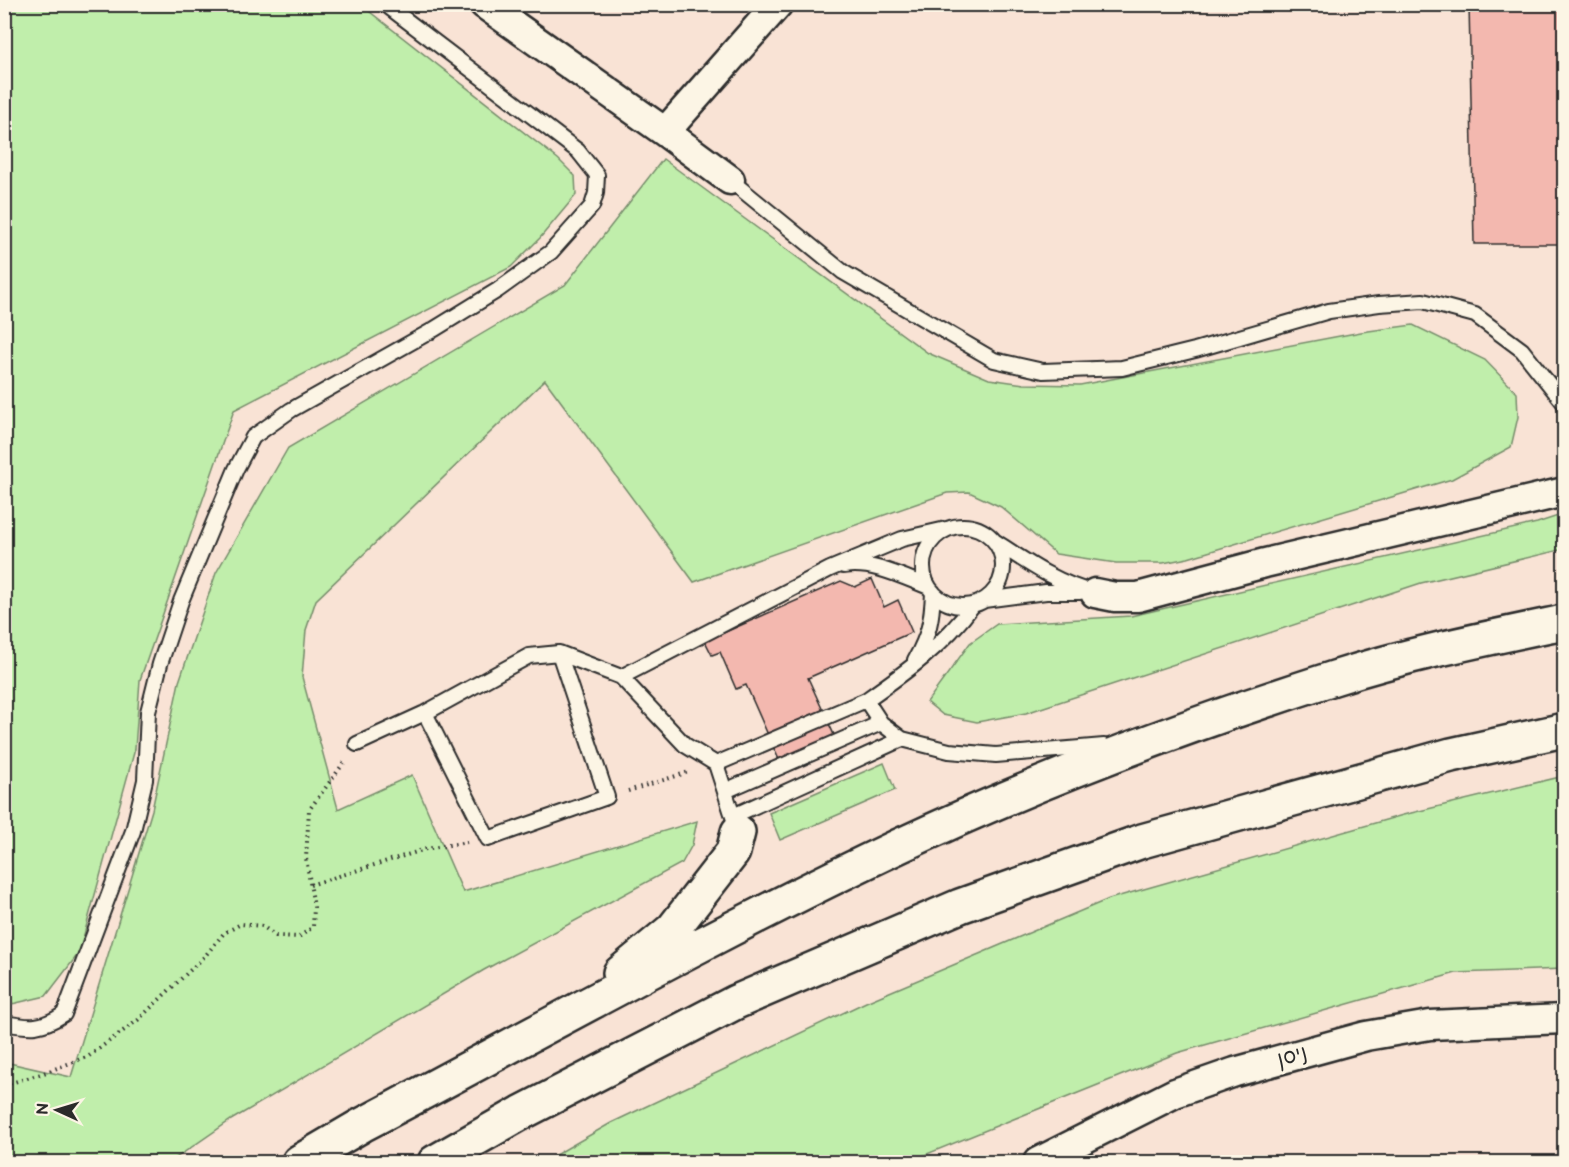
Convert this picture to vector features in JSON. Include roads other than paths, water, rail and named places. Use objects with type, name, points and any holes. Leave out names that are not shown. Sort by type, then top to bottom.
[{"type":"highway","points":[[299,1162],[362,1125],[815,887],[900,845],[1006,798],[1148,743],[1337,677],[1475,641],[1564,622]]},
{"type":"highway","points":[[435,1162],[521,1113],[736,1002],[960,906],[1142,841],[1451,755],[1564,730]]},
{"type":"highway","points":[[564,1018],[673,929],[733,852],[736,824]]},
{"type":"street","points":[[484,4],[730,180]]},
{"type":"street","points":[[665,132],[778,4]]},
{"type":"street","points":[[1095,592],[1115,597],[1138,597],[1265,563],[1564,492]]},
{"type":"street","name":"ניסן","points":[[1038,1162],[1175,1093],[1235,1072],[1366,1036],[1430,1025],[1564,1019]]},
{"type":"lane","points":[[4,1023],[22,1026],[47,1025],[64,1014],[133,831],[145,780],[148,712],[177,611],[236,469],[253,437],[291,410],[433,330],[498,290],[551,252],[592,206],[596,193],[597,175],[578,151],[385,4]]},
{"type":"lane","points":[[730,180],[843,272],[994,360],[1043,371],[1122,368],[1195,350],[1329,311],[1422,301],[1475,315],[1522,350],[1564,403]]},
{"type":"lane","points":[[621,677],[830,569],[902,539],[959,525],[972,526],[985,531],[1034,568],[1075,588],[1095,592]]},
{"type":"lane","points":[[911,667],[927,639],[932,620],[931,590],[924,575],[923,561],[927,548],[935,537],[946,529]]},
{"type":"lane","points":[[716,764],[866,699],[911,667],[956,629],[979,602],[994,591],[998,585],[1004,566],[1001,553],[994,540]]},
{"type":"lane","points":[[830,569],[852,565],[887,571],[931,590],[950,604],[962,606],[1046,592],[1095,592]]},
{"type":"lane","points":[[425,713],[488,839],[607,797],[559,653]]},
{"type":"lane","points":[[357,744],[425,713],[529,656],[559,653],[621,677],[685,745],[716,764],[736,824],[902,739]]},
{"type":"lane","points":[[866,699],[882,723],[902,739],[950,751],[996,755],[1148,743]]},
{"type":"lane","points":[[725,791],[882,723]]}]
